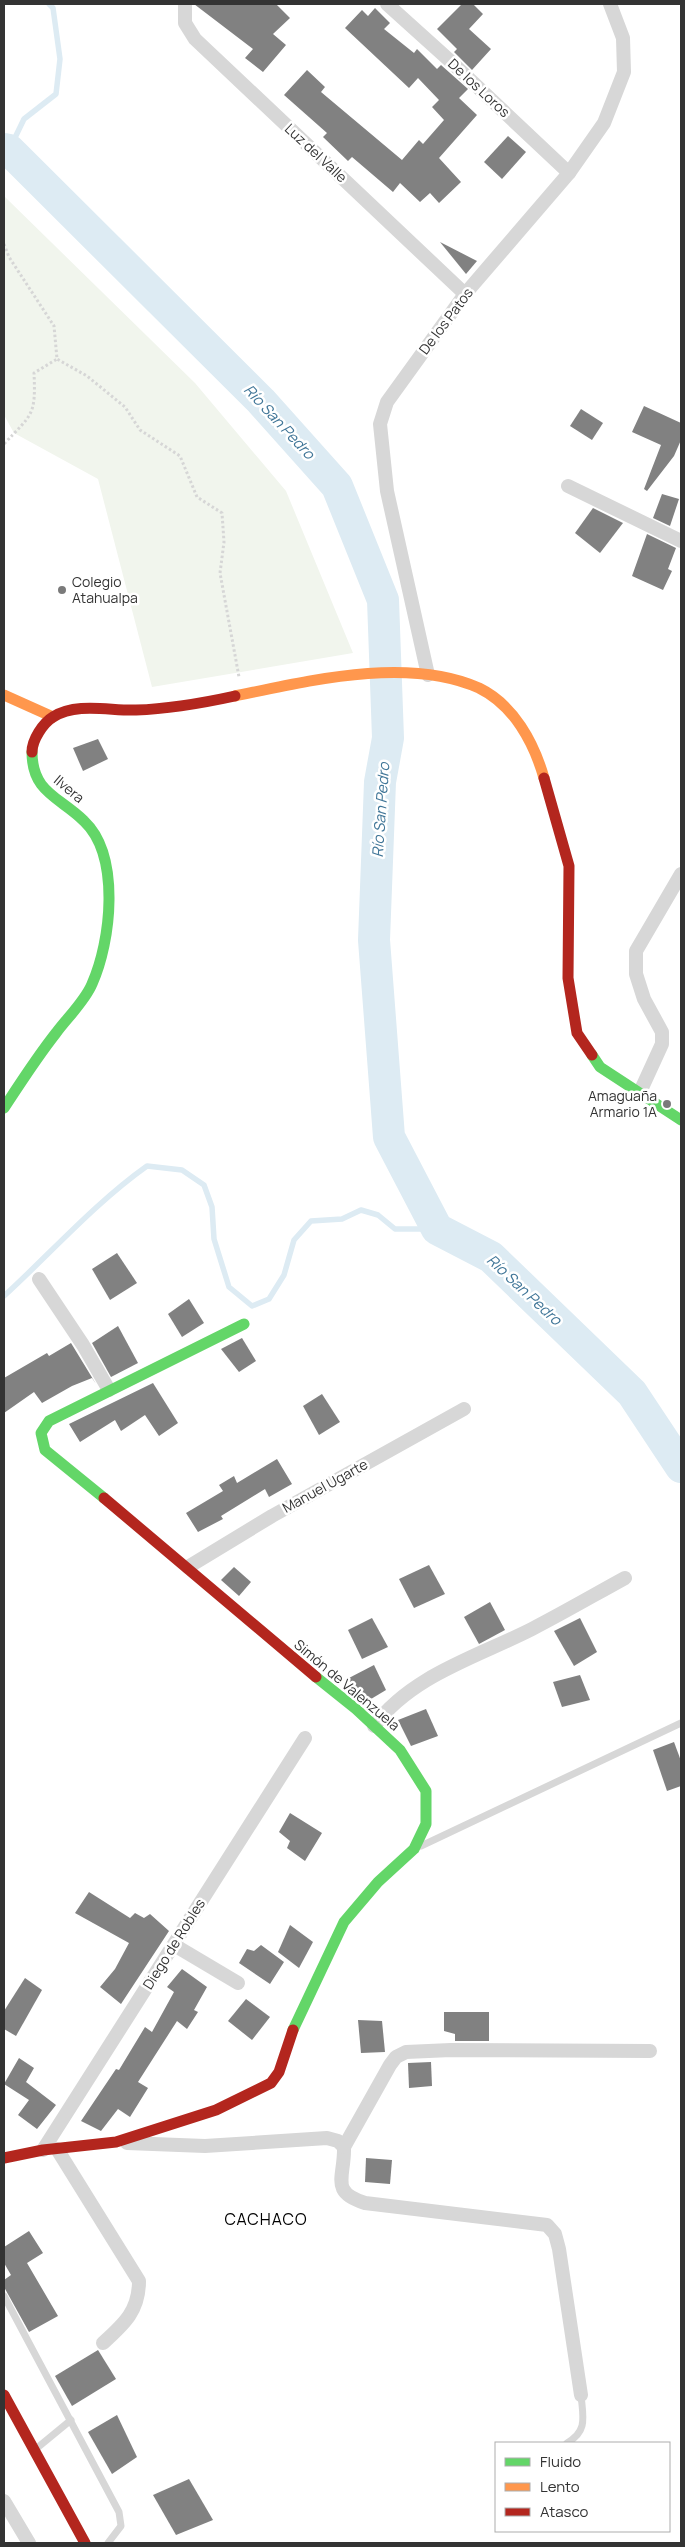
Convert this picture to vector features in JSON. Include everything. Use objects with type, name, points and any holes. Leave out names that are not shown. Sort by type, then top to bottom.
[{"type":"main road","points":[[4,695],[53,718],[71,711],[100,708],[136,710],[207,702],[334,676],[408,673],[428,675],[480,689],[503,705],[522,727],[538,757],[569,866],[568,978],[577,1033],[600,1067],[681,1120]]},
{"type":"main road","name":"Ilvera","points":[[4,1108],[36,1058],[92,985],[107,934],[109,880],[101,846],[85,822],[55,800],[39,783],[32,759],[32,747],[37,735],[53,718]]},
{"type":"main road","name":"Simón de Valenzuela","points":[[4,2158],[116,2142],[216,2110],[271,2084],[280,2072],[287,2046],[307,1998],[344,1922],[378,1882],[414,1850],[426,1824],[426,1791],[400,1750],[188,1567],[45,1450],[41,1433],[49,1421],[244,1324]]},
{"type":"main road","points":[[4,2395],[85,2543]]},
{"type":"street","name":"Luz del Valle","points":[[185,4],[185,23],[195,40],[465,294]]},
{"type":"street","name":"De los Loros","points":[[387,4],[448,58],[569,173]]},
{"type":"street","name":"De los Patos","points":[[428,675],[387,491],[380,424],[387,402],[465,294],[569,173],[604,123],[624,72],[623,38],[610,4]]},
{"type":"street","points":[[568,486],[681,541]]},
{"type":"street","points":[[640,1092],[662,1044],[662,1032],[644,999],[636,974],[636,951],[681,874]]},
{"type":"street","points":[[39,1280],[83,1345],[109,1390]]},
{"type":"street","name":"Manuel Ugarte","points":[[188,1567],[272,1516],[464,1409]]},
{"type":"street","points":[[374,1726],[388,1708],[439,1674],[532,1629],[625,1578]]},
{"type":"street","name":"Diego de Robles","points":[[50,2150],[174,1945],[305,1738]]},
{"type":"street","points":[[174,1945],[238,1983]]},
{"type":"street","points":[[581,2395],[559,2249],[555,2234],[548,2225],[365,2203],[352,2199],[342,2191],[340,2185],[344,2163],[344,2147],[390,2065],[396,2057],[406,2052],[451,2050],[650,2051]]},
{"type":"street","points":[[116,2142],[205,2146],[328,2138],[338,2141],[344,2147]]},
{"type":"street","points":[[50,2150],[139,2281],[139,2299],[124,2324],[103,2343]]},
{"type":"street","points":[[4,2501],[29,2543]]},
{"type":"lane","points":[[414,1850],[681,1723]]},
{"type":"lane","points":[[4,2298],[119,2512],[121,2526],[108,2543]]},
{"type":"lane","points":[[569,2442],[577,2437],[583,2424],[581,2395]]},
{"type":"lane","points":[[34,2450],[71,2420]]},
{"type":"path","points":[[4,244],[9,257],[54,326],[57,359],[66,366],[87,376],[126,407],[140,430],[180,456],[197,497],[222,513],[224,542],[220,573],[241,695]]},
{"type":"path","points":[[4,444],[30,417],[35,404],[34,373],[57,359]]},
{"type":"shaded area","points":[[4,196],[195,383],[286,491],[353,653],[152,687],[98,479],[14,433],[4,415]]},
{"type":"building","points":[[194,4],[276,4],[290,18],[273,34],[286,45],[263,72],[245,58],[253,49]]},
{"type":"building","points":[[462,4],[473,4],[483,14],[469,29],[491,49],[472,70],[454,52],[457,49],[437,29]]},
{"type":"building","points":[[375,8],[390,23],[384,29],[414,53],[417,49],[437,69],[441,65],[468,89],[459,98],[477,115],[439,158],[461,182],[439,203],[430,193],[420,202],[400,183],[393,192],[352,157],[348,161],[323,137],[327,133],[284,95],[307,70],[325,87],[321,92],[402,160],[419,140],[423,144],[444,120],[432,107],[439,100],[418,78],[409,88],[345,28],[362,10],[368,16]]},
{"type":"building","points":[[508,136],[526,152],[502,179],[484,162]]},
{"type":"building","points":[[440,242],[477,261],[466,274]]},
{"type":"building","points":[[644,406],[681,423],[681,440],[674,456],[647,491],[644,489],[661,445],[632,432]]},
{"type":"building","points":[[581,409],[603,423],[592,440],[570,426]]},
{"type":"building","points":[[662,494],[679,499],[670,526],[653,518]]},
{"type":"building","points":[[593,508],[623,523],[600,553],[575,533]]},
{"type":"building","points":[[647,534],[676,548],[668,569],[672,571],[663,590],[632,576]]},
{"type":"building","points":[[98,739],[108,759],[83,771],[73,748]]},
{"type":"building","points":[[117,1253],[137,1283],[110,1300],[92,1269]]},
{"type":"building","points":[[189,1299],[204,1323],[182,1337],[168,1314]]},
{"type":"building","points":[[118,1326],[138,1363],[111,1377],[92,1343]]},
{"type":"building","points":[[242,1338],[256,1361],[239,1372],[221,1349]]},
{"type":"building","points":[[71,1343],[96,1384],[92,1378],[72,1386],[42,1403],[34,1392],[4,1413],[4,1378],[47,1353],[49,1356]]},
{"type":"building","points":[[153,1383],[178,1423],[159,1436],[145,1415],[121,1431],[115,1420],[80,1442],[69,1424]]},
{"type":"building","points":[[322,1394],[340,1422],[319,1435],[303,1406]]},
{"type":"building","points":[[277,1459],[292,1484],[269,1497],[265,1489],[221,1516],[223,1519],[198,1532],[186,1513],[223,1491],[219,1485],[234,1476],[237,1483]]},
{"type":"building","points":[[429,1565],[445,1594],[414,1608],[399,1579]]},
{"type":"building","points":[[234,1567],[251,1582],[239,1596],[221,1580]]},
{"type":"building","points":[[490,1602],[505,1630],[479,1644],[464,1617]]},
{"type":"building","points":[[372,1618],[388,1647],[362,1659],[348,1630]]},
{"type":"building","points":[[580,1618],[597,1652],[574,1666],[554,1631]]},
{"type":"building","points":[[374,1665],[386,1690],[366,1702],[357,1694],[347,1679]]},
{"type":"building","points":[[580,1675],[590,1700],[562,1707],[553,1682]]},
{"type":"building","points":[[426,1709],[438,1736],[411,1746],[398,1720]]},
{"type":"building","points":[[674,1742],[681,1761],[681,1786],[667,1791],[653,1750]]},
{"type":"building","points":[[290,1813],[322,1833],[305,1861],[287,1848],[290,1841],[279,1832]]},
{"type":"building","points":[[89,1892],[130,1918],[135,1913],[144,1918],[150,1914],[169,1931],[121,2004],[100,1987],[115,1969],[129,1943],[75,1913]]},
{"type":"building","points":[[290,1925],[313,1942],[299,1968],[278,1952]]},
{"type":"building","points":[[261,1945],[284,1962],[270,1984],[239,1963],[247,1949],[254,1951]]},
{"type":"building","points":[[182,1969],[207,1987],[194,2010],[198,2012],[187,2029],[177,2021],[138,2082],[148,2088],[130,2117],[118,2109],[101,2131],[81,2121],[116,2069],[119,2070],[145,2027],[152,2032],[174,1992],[167,1987]]},
{"type":"building","points":[[25,1978],[42,1990],[16,2036],[4,2029],[4,2011]]},
{"type":"building","points":[[246,1999],[270,2017],[252,2040],[228,2021]]},
{"type":"building","points":[[444,2012],[489,2012],[489,2041],[455,2041],[455,2034],[444,2031]]},
{"type":"building","points":[[358,2020],[382,2021],[385,2052],[361,2053]]},
{"type":"building","points":[[19,2058],[34,2068],[26,2082],[56,2105],[37,2129],[18,2115],[29,2100],[4,2084]]},
{"type":"building","points":[[431,2062],[432,2086],[409,2088],[408,2063]]},
{"type":"building","points":[[366,2158],[392,2160],[390,2184],[365,2182]]},
{"type":"building","points":[[29,2231],[43,2253],[27,2263],[58,2316],[29,2332],[4,2287],[4,2280],[11,2275],[4,2263],[4,2247]]},
{"type":"building","points":[[98,2350],[116,2379],[72,2406],[55,2376]]},
{"type":"building","points":[[117,2415],[137,2457],[112,2474],[88,2432]]},
{"type":"building","points":[[189,2479],[213,2520],[176,2535],[153,2495]]},
{"type":"waterway","points":[[9,150],[24,119],[56,94],[60,59],[53,8],[49,4]]},
{"type":"waterway","name":"Río San Pedro","points":[[4,149],[9,150],[261,401],[337,486],[383,600],[388,738],[380,782],[374,940],[389,1137],[437,1229],[491,1257],[632,1393],[681,1467]]},
{"type":"waterway","points":[[4,1296],[91,1212],[147,1166],[182,1170],[204,1185],[212,1207],[214,1239],[229,1287],[252,1306],[269,1299],[284,1275],[294,1240],[311,1221],[342,1219],[361,1210],[378,1215],[395,1229],[437,1229]]},
{"type":"traffic: fast","points":[[4,1108],[42,1051],[89,990],[99,966],[108,923],[108,877],[104,855],[96,836],[84,821],[42,786],[33,766],[32,752]]},
{"type":"traffic: fast","points":[[592,1055],[600,1067],[681,1120]]},
{"type":"traffic: fast","points":[[104,1498],[45,1450],[41,1433],[49,1421],[244,1324]]},
{"type":"traffic: fast","points":[[293,2030],[344,1922],[378,1882],[414,1849],[426,1824],[426,1791],[400,1750],[356,1709],[316,1677]]},
{"type":"traffic: slow","points":[[235,696],[325,678],[357,674],[421,674],[451,679],[479,688],[503,704],[521,726],[535,752],[544,778]]},
{"type":"traffic: slow","points":[[4,695],[53,717]]},
{"type":"traffic: jam","points":[[32,752],[36,737],[42,728],[49,720],[62,712],[83,708],[126,710],[161,708],[235,696]]},
{"type":"traffic: jam","points":[[544,778],[569,866],[568,978],[577,1033],[592,1055]]},
{"type":"traffic: jam","points":[[104,1498],[316,1677]]},
{"type":"traffic: jam","points":[[4,2158],[43,2150],[116,2142],[216,2110],[271,2083],[279,2072],[293,2030]]},
{"type":"traffic: jam","points":[[4,2395],[85,2543]]},
{"type":"place","name":"Colegio Atahualpa","points":[[62,590]]},
{"type":"place","name":"Amaguaña Armario 1A","points":[[667,1104]]},
{"type":"district","name":"CACHACO","points":[[266,2219]]}]
